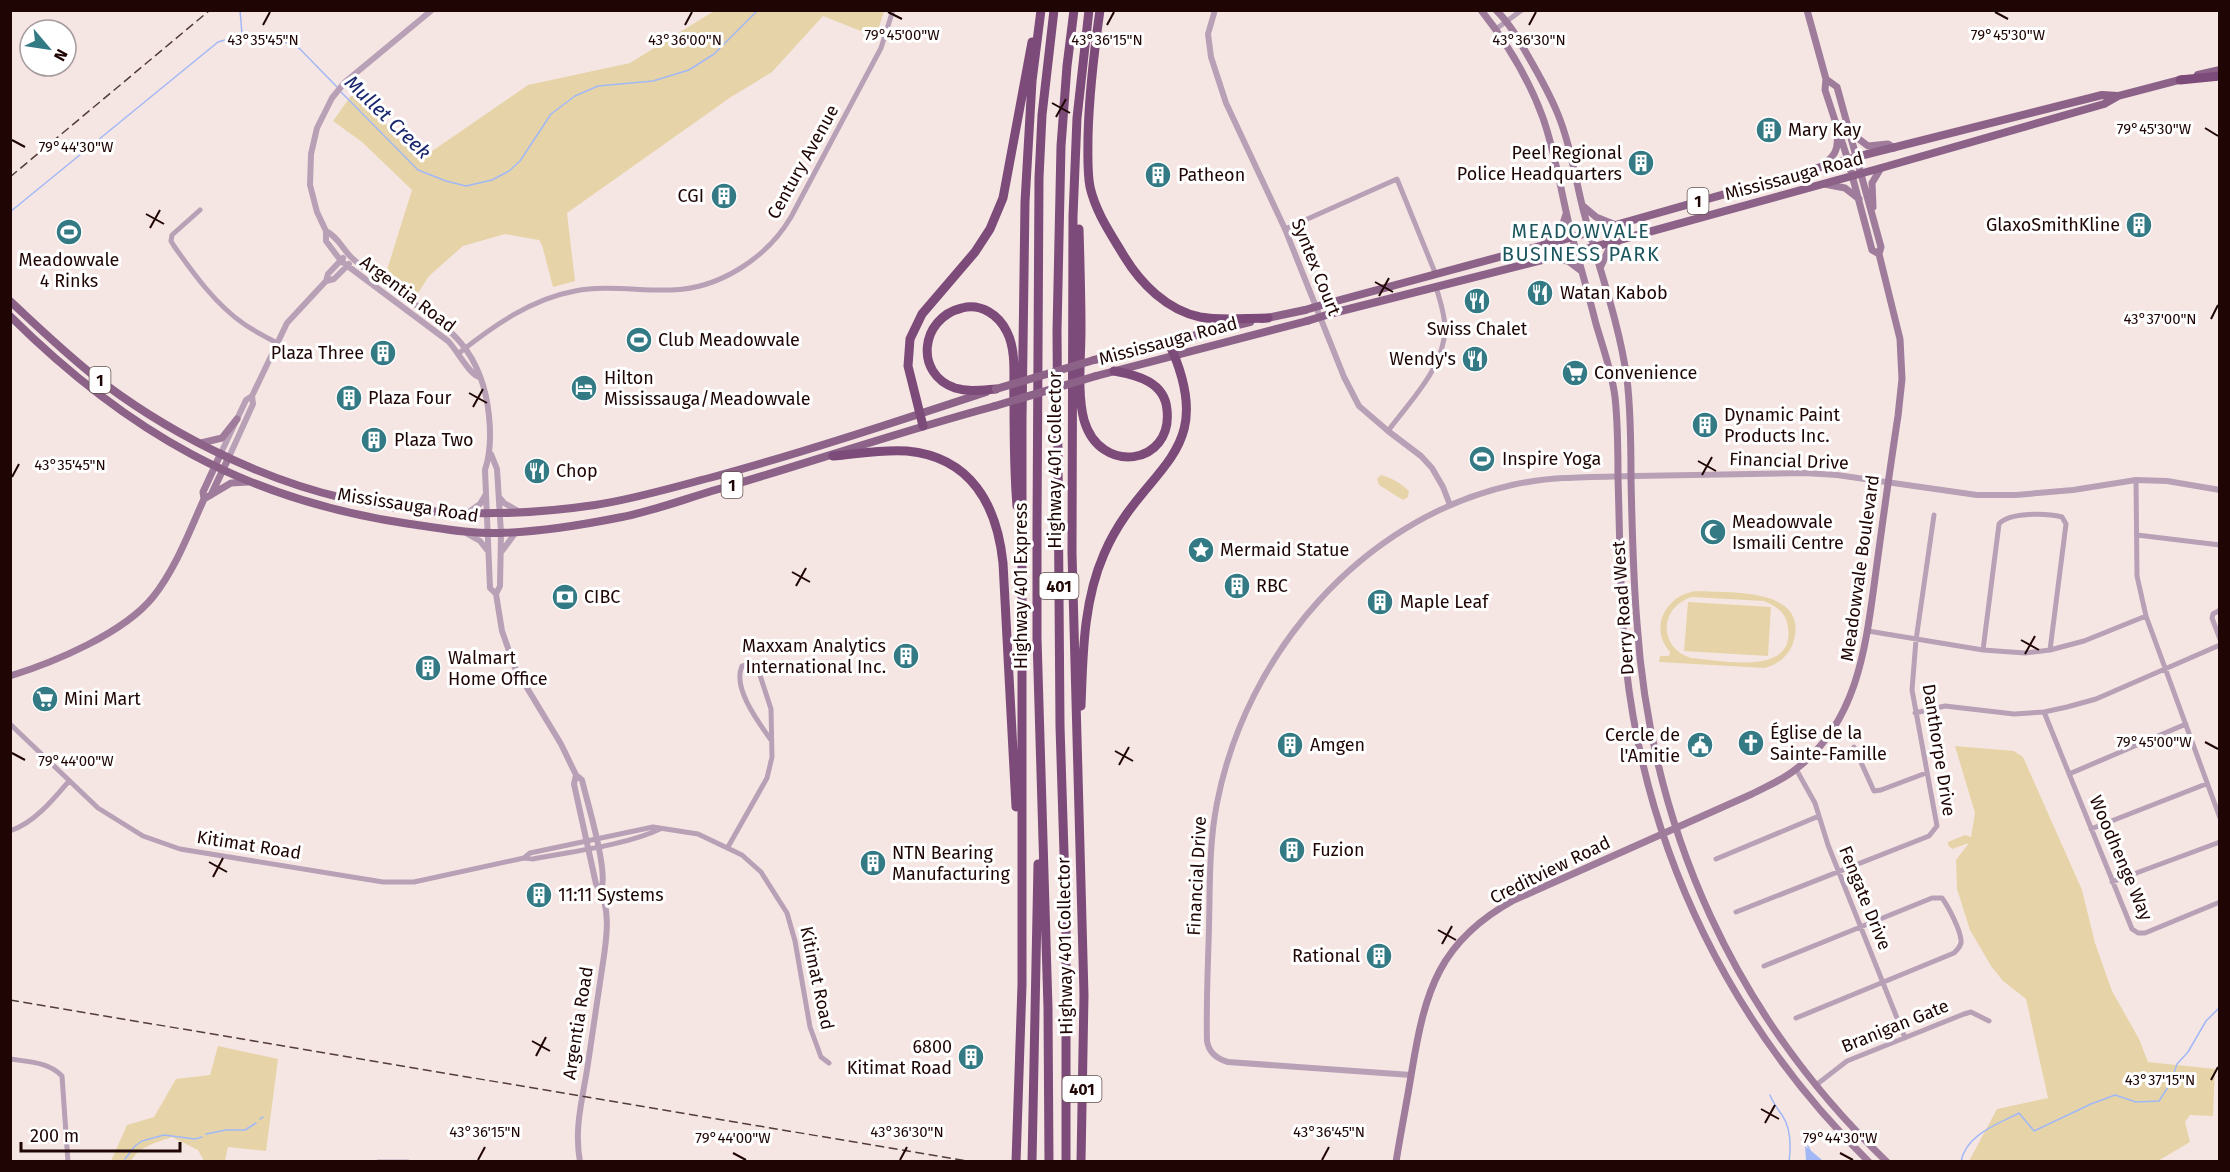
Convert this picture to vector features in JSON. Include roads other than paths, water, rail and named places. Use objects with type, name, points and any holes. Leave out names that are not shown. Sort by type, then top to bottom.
[{"type":"highway","points":[[923,426],[908,366],[910,339],[922,314],[985,237],[1003,198],[1040,10]]},
{"type":"highway","name":"Highway 401 Collector","points":[[1016,1158],[1022,985],[1022,419],[1025,202],[1032,81],[1040,10]]},
{"type":"highway","name":"Highway 401 Express","points":[[1050,1160],[1037,638],[1039,178],[1042,115],[1054,10]]},
{"type":"highway","name":"Highway 401 Express","points":[[1066,1161],[1066,916],[1060,726],[1057,332],[1061,146],[1074,10]]},
{"type":"highway","name":"Highway 401 Collector","points":[[1081,1161],[1084,994],[1071,553],[1073,216],[1082,60],[1089,10]]},
{"type":"highway","points":[[1100,10],[1089,113],[1088,161],[1090,187],[1105,225],[1133,271],[1147,287],[1180,310],[1200,316],[1226,319],[1268,318]]},
{"type":"highway","points":[[2180,80],[2220,76]]},
{"type":"highway","points":[[1076,146],[1080,352],[1084,420],[1091,436],[1104,451],[1120,458],[1142,455],[1156,445],[1165,434],[1168,419],[1167,402],[1159,389],[1147,380],[1114,371]]},
{"type":"highway","points":[[996,389],[972,391],[954,388],[943,381],[933,370],[927,355],[928,338],[935,323],[950,311],[967,307],[982,309],[997,317],[1007,332],[1012,350],[1015,477],[1023,586]]},
{"type":"highway","points":[[1079,799],[1082,663],[1092,587],[1113,534],[1170,460],[1182,439],[1188,417],[1175,355],[1168,341]]},
{"type":"highway","points":[[833,456],[897,451],[933,457],[956,469],[975,486],[986,500],[997,524],[1003,563],[1015,775],[1022,985]]},
{"type":"highway","points":[[1032,1159],[1040,767]]},
{"type":"main road","name":"Derry Road West","points":[[1481,10],[1496,29],[1530,85],[1544,120],[1572,237],[1613,384],[1617,417],[1622,614],[1626,668],[1638,742],[1663,834],[1692,909],[1737,997],[1805,1092],[1869,1161]]},
{"type":"main road","name":"Derry Road West","points":[[1496,10],[1507,22],[1545,85],[1558,114],[1623,353],[1630,416],[1634,569],[1642,679],[1655,756],[1675,829],[1720,937],[1774,1027],[1816,1085],[1845,1119],[1887,1161]]},
{"type":"main road","name":"Meadowvale Boulevard","points":[[1807,10],[1826,79],[1825,90],[1852,158]]},
{"type":"main road","name":"Mississauga Road","points":[[214,467],[250,482],[348,513],[465,532],[516,532],[624,517],[1096,375],[1594,247],[2104,104],[2118,96],[2220,70]]},
{"type":"main road","name":"Meadowvale Boulevard","points":[[1826,79],[1837,87],[1849,131],[1858,199],[1872,250],[1879,254]]},
{"type":"main road","name":"Mississauga Road","points":[[221,453],[270,474],[340,497],[380,504],[465,513],[522,513],[598,505],[738,470],[1094,360],[1436,275],[1852,158],[2102,94],[2118,96]]},
{"type":"main road","points":[[1821,167],[1832,159],[1837,150],[1838,127]]},
{"type":"main road","points":[[1849,131],[1868,146],[1888,144],[1894,148]]},
{"type":"main road","points":[[1871,212],[1872,183],[1881,168]]},
{"type":"main road","name":"Meadowvale Boulevard","points":[[1675,829],[1767,787],[1796,769],[1825,740],[1847,708],[1857,680],[1868,631],[1902,380],[1900,339],[1879,254],[1881,247],[1871,212],[1856,175]]},
{"type":"main road","points":[[1824,184],[1845,188],[1858,199]]},
{"type":"main road","points":[[1583,206],[1596,218],[1616,225]]},
{"type":"main road","points":[[1535,247],[1560,233],[1567,212]]},
{"type":"main road","points":[[1600,268],[1609,249],[1622,238]]},
{"type":"main road","points":[[1546,258],[1568,261],[1582,272]]},
{"type":"main road","name":"1","points":[[10,301],[55,343],[101,381],[166,424],[221,453]]},
{"type":"main road","name":"1","points":[[10,316],[70,372],[127,416],[214,467]]},
{"type":"main road","points":[[201,443],[222,438],[237,419]]},
{"type":"main road","points":[[208,497],[203,492],[221,453]]},
{"type":"main road","points":[[10,676],[46,663],[120,626],[137,614],[153,598],[168,575],[229,457]]},
{"type":"main road","points":[[208,497],[231,483],[250,482]]},
{"type":"main road","name":"Creditview Road","points":[[1396,1161],[1419,1027],[1429,991],[1450,953],[1472,929],[1492,913],[1514,900],[1675,829]]},
{"type":"street","name":"Argentia Road","points":[[432,10],[345,82],[333,98],[317,128],[311,154],[310,176],[314,203],[326,231],[326,240],[341,261],[443,337],[459,353],[473,375],[479,377]]},
{"type":"street","name":"Century Avenue","points":[[459,353],[507,318],[542,300],[576,290],[635,288],[672,290],[702,285],[734,272],[759,256],[777,238],[791,217],[876,57],[888,32],[893,10]]},
{"type":"street","name":"Syntex Court","points":[[1215,10],[1208,34],[1211,57],[1219,83],[1241,139],[1285,228],[1344,377],[1359,406],[1388,431],[1406,442],[1432,468],[1450,505]]},
{"type":"street","points":[[1496,29],[1522,10]]},
{"type":"street","points":[[1285,228],[1397,179],[1436,275]]},
{"type":"street","points":[[200,210],[172,235],[171,241],[231,313],[243,323],[277,343]]},
{"type":"street","name":"Argentia Road","points":[[326,231],[334,235],[353,260],[442,324],[466,347],[480,371],[479,377],[488,408],[490,454],[485,470],[487,550],[490,588],[496,594]]},
{"type":"street","points":[[221,453],[246,400],[252,396],[277,343],[294,314],[348,254]]},
{"type":"street","points":[[326,281],[334,279],[353,260]]},
{"type":"street","points":[[1388,431],[1426,381],[1442,348],[1444,321],[1436,287]]},
{"type":"street","points":[[229,457],[253,404],[252,396]]},
{"type":"street","name":"Argentia Road","points":[[490,454],[497,469],[500,513],[500,586],[496,594],[502,631],[515,668],[561,744],[576,775],[582,780],[598,846],[604,884],[601,890]]},
{"type":"street","name":"Financial Drive","points":[[1411,1075],[1236,1064],[1222,1061],[1212,1053],[1207,1038],[1210,859],[1217,802],[1230,754],[1249,706],[1280,650],[1314,606],[1363,557],[1407,526],[1450,505],[1510,486],[1541,480],[1618,476],[1804,473],[1837,475],[1970,494],[2016,495],[2073,490],[2136,480],[2167,481],[2220,490]]},
{"type":"street","points":[[2136,480],[2137,576],[2146,616],[2220,818]]},
{"type":"street","points":[[465,513],[474,510],[486,493]]},
{"type":"street","points":[[498,497],[522,513]]},
{"type":"street","points":[[1983,650],[2000,524],[2008,516],[2052,514],[2062,517],[2066,524],[2050,650]]},
{"type":"street","name":"Danthorpe Drive","points":[[1838,871],[1929,836],[1937,826],[1912,690],[1916,640],[1934,515]]},
{"type":"street","points":[[465,532],[480,541],[487,550]]},
{"type":"street","points":[[501,552],[516,532]]},
{"type":"street","points":[[2138,535],[2220,545]]},
{"type":"street","points":[[2220,610],[2213,614],[2212,618],[2220,639]]},
{"type":"street","points":[[1868,631],[1983,650],[2020,653],[2050,650],[2084,640],[2146,616]]},
{"type":"street","points":[[1916,712],[1945,706],[2014,714],[2044,712],[2096,699],[2220,645]]},
{"type":"street","points":[[728,847],[767,778],[772,757],[771,709],[757,666],[751,663],[742,666],[740,682],[750,710],[771,740]]},
{"type":"street","name":"Woodhenge Way","points":[[2044,712],[2130,926],[2138,933],[2145,933],[2220,903]]},
{"type":"street","name":"Kitimat Road","points":[[10,724],[98,808],[137,833],[163,844],[190,851],[383,882],[414,882],[524,858],[533,859],[598,846],[660,829]]},
{"type":"street","points":[[2069,774],[2186,724]]},
{"type":"street","points":[[1854,747],[1874,791],[1926,773]]},
{"type":"street","name":"Fengate Drive","points":[[1796,769],[1808,788],[1838,871],[1905,1038]]},
{"type":"street","name":"Argentia Road","points":[[576,775],[574,784],[596,884],[601,890],[607,931],[579,1109],[577,1130],[580,1161]]},
{"type":"street","points":[[10,831],[21,828],[69,781]]},
{"type":"street","points":[[2091,829],[2206,784]]},
{"type":"street","points":[[1716,858],[1819,816]]},
{"type":"street","name":"Kitimat Road","points":[[524,858],[530,853],[648,828],[698,834],[742,855],[761,872],[788,913],[810,1027],[821,1057],[829,1064]]},
{"type":"street","points":[[2112,882],[2220,842]]},
{"type":"street","points":[[1736,912],[1838,871]]},
{"type":"street","points":[[1764,966],[1936,897],[1942,898],[1948,905],[1961,940],[1959,948],[1954,953],[1796,1018]]},
{"type":"street","name":"Branigan Gate","points":[[1816,1085],[1847,1061],[1971,1012],[1989,1022]]},
{"type":"street","points":[[10,1059],[42,1064],[57,1070],[62,1076],[68,1161]]},
{"type":"street","points":[[378,1161],[408,1161]]},
{"type":"water","points":[[1805,1146],[1821,1159],[1822,1161],[1806,1161]]},
{"type":"waterway","points":[[240,10],[242,34]]},
{"type":"waterway","name":"Mullet Creek","points":[[340,91],[418,170],[466,186],[492,180],[509,171],[520,161],[551,114],[575,96],[598,86],[653,81],[689,70],[714,54],[758,10]]},
{"type":"waterway","name":"Mullet Creek","points":[[10,212],[218,42],[242,35],[257,34],[275,38],[299,48],[337,87]]},
{"type":"waterway","points":[[1961,1162],[1969,1144],[1976,1138],[1992,1126],[2019,1113],[2034,1131],[2115,1095],[2136,1102],[2159,1101],[2170,1084],[2177,1064],[2188,1052],[2206,1021],[2220,1007]]},
{"type":"waterway","points":[[1770,1095],[1785,1120],[1789,1132],[1789,1162]]},
{"type":"waterway","points":[[206,1134],[226,1130],[245,1130],[256,1123]]},
{"type":"waterway","points":[[125,1159],[142,1141],[164,1135],[195,1139],[202,1137]]},
{"type":"waterway","points":[[1804,1139],[1811,1152]]},
{"type":"railway","points":[[10,177],[210,10]]},
{"type":"railway","points":[[10,1000],[973,1162]]},
{"type":"place","name":"Mary Kay","points":[[1769,130]]},
{"type":"place","name":"Peel Regional Police Headquarters","points":[[1641,163]]},
{"type":"place","name":"Patheon","points":[[1158,175]]},
{"type":"place","name":"CGI","points":[[724,196]]},
{"type":"place","name":"GlaxoSmithKline","points":[[2139,225]]},
{"type":"place","name":"Meadowvale 4 Rinks","points":[[69,232]]},
{"type":"place","name":"Watan Kabob","points":[[1540,293]]},
{"type":"place","name":"Swiss Chalet","points":[[1477,301]]},
{"type":"place","name":"Club Meadowvale","points":[[639,340]]},
{"type":"place","name":"Plaza Three","points":[[383,353]]},
{"type":"place","name":"Wendy's","points":[[1475,359]]},
{"type":"place","name":"Convenience","points":[[1575,373]]},
{"type":"place","name":"Hilton Mississauga/Meadowvale","points":[[584,388]]},
{"type":"place","name":"Plaza Four","points":[[349,398]]},
{"type":"place","name":"Dynamic Paint Products Inc.","points":[[1705,425]]},
{"type":"place","name":"Plaza Two","points":[[374,440]]},
{"type":"place","name":"Inspire Yoga","points":[[1482,459]]},
{"type":"place","name":"Chop","points":[[537,471]]},
{"type":"place","name":"Meadowvale Ismaili Centre","points":[[1713,532]]},
{"type":"place","name":"Mermaid Statue","points":[[1201,550]]},
{"type":"place","name":"RBC","points":[[1237,586]]},
{"type":"place","name":"CIBC","points":[[565,597]]},
{"type":"place","name":"Maple Leaf","points":[[1380,602]]},
{"type":"place","name":"Maxxam Analytics International Inc.","points":[[906,656]]},
{"type":"place","name":"Walmart Home Office","points":[[428,668]]},
{"type":"place","name":"Mini Mart","points":[[45,699]]},
{"type":"place","name":"Église de la Sainte-Famille","points":[[1751,743]]},
{"type":"place","name":"Amgen","points":[[1290,745]]},
{"type":"place","name":"Cercle de l'Amitie","points":[[1700,745]]},
{"type":"place","name":"Fuzion","points":[[1292,850]]},
{"type":"place","name":"NTN Bearing Manufacturing","points":[[873,863]]},
{"type":"place","name":"11:11 Systems","points":[[539,895]]},
{"type":"place","name":"Rational","points":[[1379,956]]},
{"type":"place","name":"6800 Kitimat Road","points":[[971,1057]]},
{"type":"district","name":"MEADOWVALE BUSINESS PARK","points":[[1581,242]]}]
